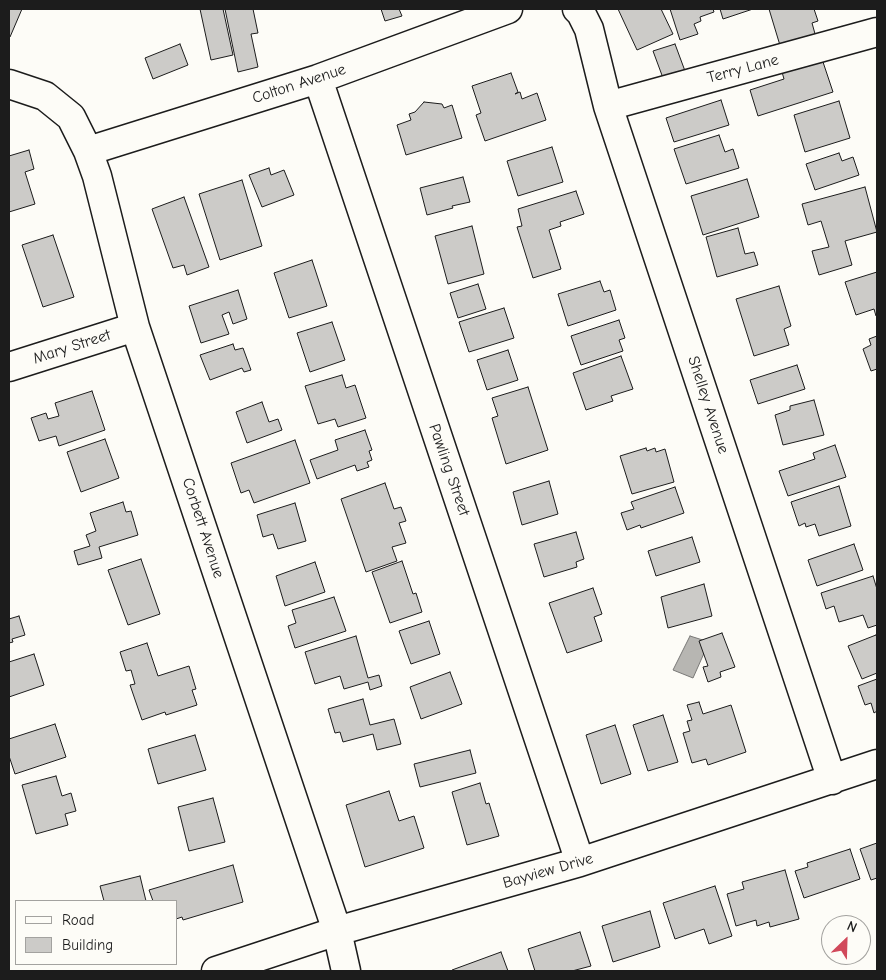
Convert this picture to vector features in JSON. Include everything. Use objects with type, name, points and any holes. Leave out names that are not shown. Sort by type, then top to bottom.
[{"type":"street","name":"Colton Avenue","points":[[88,151],[318,79],[508,9]]},
{"type":"street","name":"Shelley Avenue","points":[[583,19],[608,106],[832,780]]},
{"type":"street","name":"Terry Lane","points":[[608,106],[877,32]]},
{"type":"street","name":"Pawling Street","points":[[318,79],[580,862]]},
{"type":"street","name":"Corbett Avenue","points":[[9,84],[45,96],[70,117],[88,151],[97,176],[135,327],[337,931],[346,971]]},
{"type":"street","name":"Mary Street","points":[[9,367],[135,327]]},
{"type":"street","name":"Bayview Drive","points":[[216,971],[337,931],[580,862],[877,764]]},
{"type":"shaded area","points":[[690,636],[709,642],[693,678],[673,670]]},
{"type":"building","points":[[9,9],[22,9],[10,37],[9,37]]},
{"type":"building","points":[[200,9],[223,9],[233,55],[211,60]]},
{"type":"building","points":[[225,9],[253,9],[258,33],[251,34],[258,67],[238,72]]},
{"type":"building","points":[[381,9],[399,9],[402,16],[385,21]]},
{"type":"building","points":[[618,9],[661,9],[673,34],[637,50]]},
{"type":"building","points":[[670,9],[713,9],[714,12],[700,17],[701,21],[694,24],[698,34],[680,40]]},
{"type":"building","points":[[720,9],[753,9],[723,19]]},
{"type":"building","points":[[769,9],[814,9],[818,21],[812,23],[817,41],[782,52]]},
{"type":"building","points":[[180,44],[188,65],[153,79],[145,58]]},
{"type":"building","points":[[675,44],[685,71],[663,78],[653,51]]},
{"type":"building","points":[[822,59],[833,92],[758,116],[750,90],[784,79],[782,72]]},
{"type":"building","points":[[511,73],[518,92],[515,94],[520,92],[522,99],[537,93],[546,120],[485,141],[476,115],[481,113],[472,86]]},
{"type":"building","points":[[721,100],[729,125],[674,142],[666,118]]},
{"type":"building","points":[[839,101],[850,138],[805,152],[794,115]]},
{"type":"building","points":[[424,102],[442,104],[444,108],[452,105],[462,138],[406,155],[397,125],[411,120],[409,114],[415,112]]},
{"type":"building","points":[[719,135],[725,152],[733,149],[739,168],[686,184],[674,149]]},
{"type":"building","points":[[552,147],[563,182],[518,196],[507,161]]},
{"type":"building","points":[[29,150],[34,169],[25,172],[35,204],[9,212],[9,156]]},
{"type":"building","points":[[839,153],[842,161],[853,157],[859,175],[815,190],[806,164]]},
{"type":"building","points":[[269,168],[271,175],[284,170],[294,195],[262,207],[249,175]]},
{"type":"building","points":[[463,177],[470,202],[427,215],[420,188]]},
{"type":"building","points":[[747,179],[759,217],[703,235],[691,196]]},
{"type":"building","points":[[242,180],[262,246],[220,260],[199,194]]},
{"type":"building","points":[[865,187],[877,232],[845,241],[852,265],[819,275],[812,251],[829,247],[821,221],[808,225],[802,204]]},
{"type":"building","points":[[576,191],[584,214],[560,222],[561,226],[549,230],[561,269],[533,278],[517,227],[522,226],[518,209]]},
{"type":"building","points":[[184,197],[209,267],[187,275],[184,265],[173,268],[152,209]]},
{"type":"building","points":[[472,226],[484,274],[448,284],[435,236]]},
{"type":"building","points":[[738,228],[745,254],[754,252],[758,265],[717,277],[706,237]]},
{"type":"building","points":[[53,235],[74,297],[43,307],[22,245]]},
{"type":"building","points":[[312,260],[327,306],[289,318],[274,273]]},
{"type":"building","points":[[877,272],[877,316],[874,309],[856,315],[845,282]]},
{"type":"building","points":[[600,281],[604,292],[610,290],[616,310],[568,326],[558,294]]},
{"type":"building","points":[[478,284],[486,309],[458,318],[450,293]]},
{"type":"building","points":[[779,286],[791,326],[784,329],[789,345],[754,356],[736,299]]},
{"type":"building","points":[[238,290],[247,319],[233,324],[229,312],[222,315],[229,334],[201,343],[189,306]]},
{"type":"building","points":[[504,308],[514,338],[469,352],[459,322]]},
{"type":"building","points":[[619,320],[625,338],[619,340],[623,351],[581,365],[571,336]]},
{"type":"building","points":[[332,322],[345,360],[310,372],[297,333]]},
{"type":"building","points":[[877,336],[877,369],[871,371],[863,349],[871,345],[869,339]]},
{"type":"building","points":[[233,344],[235,350],[243,348],[251,370],[244,372],[242,368],[210,380],[200,355]]},
{"type":"building","points":[[508,350],[518,380],[487,390],[477,360]]},
{"type":"building","points":[[621,356],[633,389],[611,396],[613,401],[586,410],[573,373]]},
{"type":"building","points":[[797,365],[805,389],[758,404],[750,380]]},
{"type":"building","points":[[342,375],[346,388],[355,385],[366,418],[338,427],[335,419],[318,424],[305,386]]},
{"type":"building","points":[[528,387],[548,450],[506,464],[492,418],[498,416],[492,398]]},
{"type":"building","points":[[92,391],[105,430],[59,446],[56,436],[39,441],[31,418],[46,413],[48,419],[59,416],[55,403]]},
{"type":"building","points":[[814,400],[824,435],[783,445],[775,415],[790,410],[790,406]]},
{"type":"building","points":[[262,402],[269,422],[278,419],[282,430],[247,443],[236,412]]},
{"type":"building","points":[[365,430],[372,450],[369,451],[372,460],[367,462],[369,467],[357,471],[355,465],[317,479],[310,460],[338,450],[335,440]]},
{"type":"building","points":[[105,439],[119,478],[81,492],[67,452]]},
{"type":"building","points":[[295,440],[310,483],[254,503],[249,490],[241,493],[231,463]]},
{"type":"building","points":[[835,445],[846,477],[788,496],[779,471],[815,459],[813,453]]},
{"type":"building","points":[[646,448],[647,451],[655,448],[656,452],[665,449],[674,482],[632,494],[620,456]]},
{"type":"building","points":[[549,481],[558,514],[522,525],[513,492]]},
{"type":"building","points":[[385,483],[394,509],[401,507],[406,521],[399,523],[406,543],[392,547],[397,561],[366,572],[341,499]]},
{"type":"building","points":[[839,486],[851,526],[819,536],[815,524],[806,527],[805,523],[799,526],[791,502]]},
{"type":"building","points":[[675,487],[684,513],[641,528],[640,525],[627,530],[621,513],[634,509],[631,502]]},
{"type":"building","points":[[123,502],[126,512],[131,511],[138,535],[99,547],[102,558],[78,565],[74,551],[90,546],[86,535],[96,531],[90,513]]},
{"type":"building","points":[[295,503],[306,541],[278,549],[273,534],[263,537],[257,515]]},
{"type":"building","points":[[576,532],[584,559],[576,562],[577,567],[544,577],[534,544]]},
{"type":"building","points":[[692,537],[700,562],[656,576],[648,551]]},
{"type":"building","points":[[854,544],[863,570],[817,586],[808,560]]},
{"type":"building","points":[[141,559],[160,614],[128,625],[108,570]]},
{"type":"building","points":[[402,561],[413,594],[416,593],[422,612],[390,623],[372,572]]},
{"type":"building","points":[[315,562],[325,592],[285,606],[276,576]]},
{"type":"building","points":[[873,576],[877,589],[877,625],[868,628],[863,615],[839,622],[834,606],[826,609],[821,593]]},
{"type":"building","points":[[704,584],[712,616],[668,628],[661,597]]},
{"type":"building","points":[[593,588],[602,614],[594,617],[602,641],[567,653],[549,603]]},
{"type":"building","points":[[334,597],[346,631],[295,648],[288,626],[296,623],[292,610]]},
{"type":"building","points":[[19,616],[25,635],[12,639],[13,642],[9,643],[9,619]]},
{"type":"building","points":[[429,621],[440,654],[411,664],[399,631]]},
{"type":"building","points":[[722,633],[735,667],[720,672],[721,677],[708,682],[703,667],[708,666],[699,641]]},
{"type":"building","points":[[876,635],[877,673],[862,679],[848,646]]},
{"type":"building","points":[[356,636],[368,678],[379,675],[382,686],[370,690],[368,682],[344,689],[340,676],[315,684],[305,652]]},
{"type":"building","points":[[147,643],[158,676],[189,666],[196,689],[192,690],[197,705],[166,715],[165,712],[142,720],[130,685],[135,684],[131,670],[126,671],[120,652]]},
{"type":"building","points":[[34,654],[44,685],[9,697],[9,662]]},
{"type":"building","points":[[450,672],[462,704],[421,719],[410,687]]},
{"type":"building","points":[[877,679],[877,711],[874,713],[871,703],[865,705],[858,686]]},
{"type":"building","points":[[363,699],[370,725],[394,719],[401,744],[377,750],[373,734],[343,742],[340,732],[335,733],[328,709]]},
{"type":"building","points":[[699,702],[703,714],[731,705],[746,752],[708,765],[706,759],[692,763],[683,733],[690,731],[687,721],[692,720],[687,705]]},
{"type":"building","points":[[663,715],[678,762],[648,771],[633,725]]},
{"type":"building","points":[[55,724],[66,757],[15,774],[9,756],[9,739]]},
{"type":"building","points":[[615,725],[631,774],[601,784],[586,735]]},
{"type":"building","points":[[195,735],[206,770],[158,784],[148,749]]},
{"type":"building","points":[[470,750],[476,773],[420,787],[414,764]]},
{"type":"building","points":[[56,776],[62,796],[71,793],[76,811],[65,814],[68,825],[36,834],[22,785]]},
{"type":"building","points":[[480,783],[486,804],[489,803],[499,836],[467,845],[452,792]]},
{"type":"building","points":[[389,791],[399,821],[414,816],[424,848],[365,867],[346,805]]},
{"type":"building","points":[[213,798],[225,842],[189,851],[178,807]]},
{"type":"building","points":[[877,843],[877,878],[871,880],[860,849]]},
{"type":"building","points":[[850,849],[860,879],[804,898],[795,871],[808,867],[807,863]]},
{"type":"building","points":[[233,865],[243,902],[183,920],[182,917],[178,918],[178,900],[153,900],[149,890]]},
{"type":"building","points":[[785,870],[799,919],[770,927],[769,922],[757,926],[756,920],[736,926],[727,894],[744,889],[742,882]]},
{"type":"building","points":[[140,876],[146,900],[104,900],[100,886]]},
{"type":"building","points":[[715,886],[732,936],[709,944],[704,929],[675,939],[663,903]]},
{"type":"building","points":[[650,911],[660,947],[613,962],[602,926]]},
{"type":"building","points":[[580,932],[591,966],[572,971],[535,971],[528,949]]},
{"type":"building","points":[[501,952],[508,971],[452,971],[452,970]]}]
